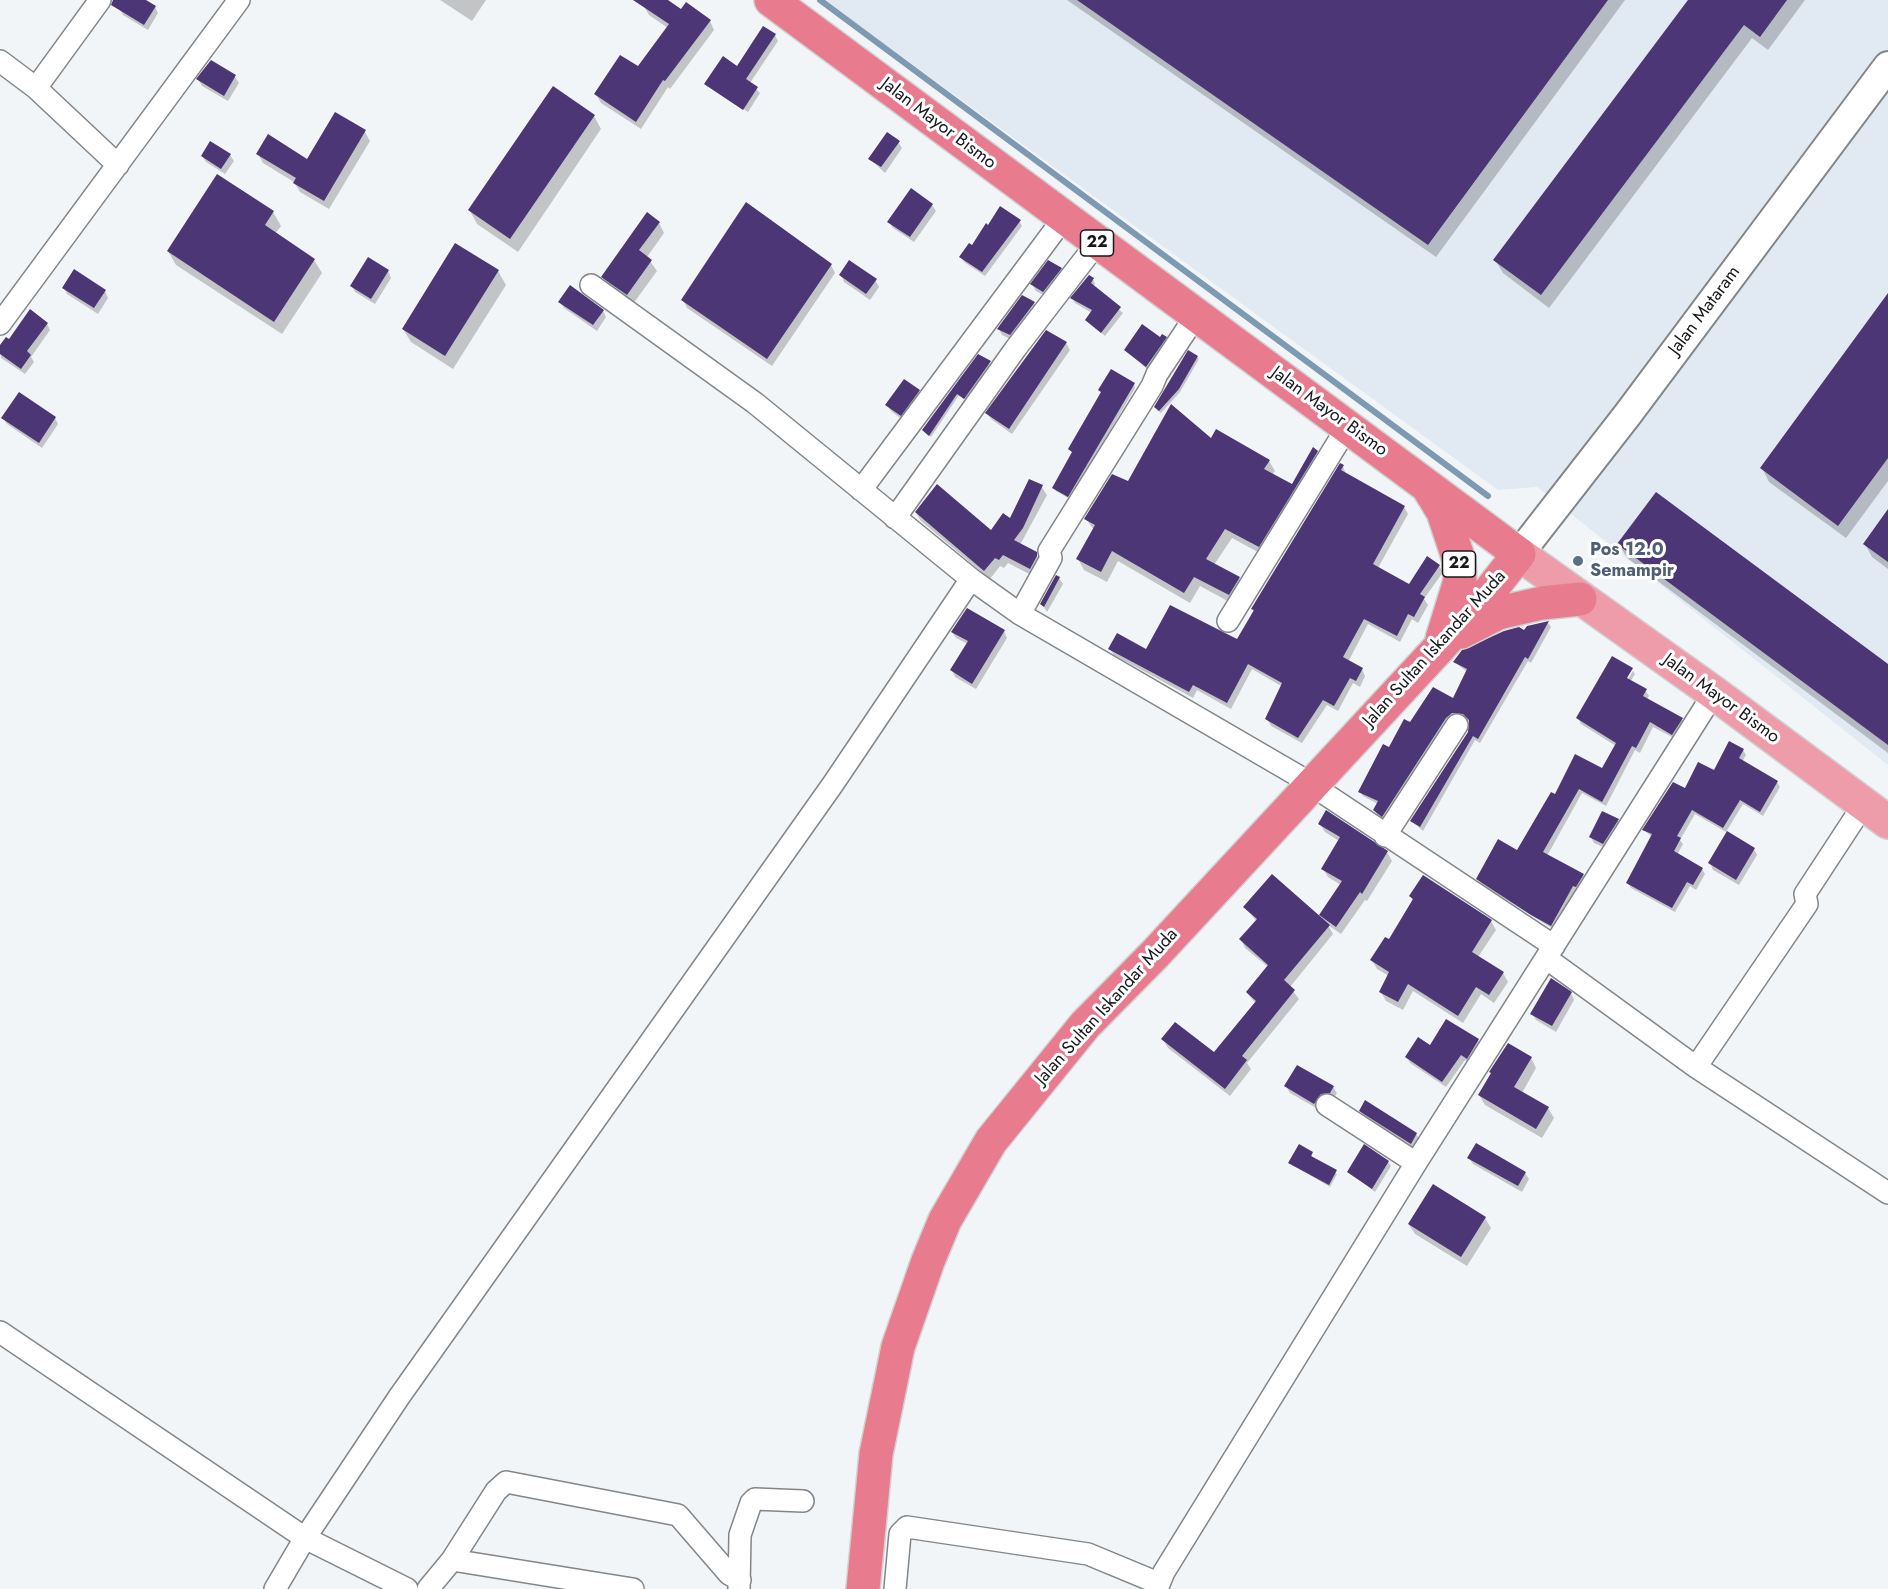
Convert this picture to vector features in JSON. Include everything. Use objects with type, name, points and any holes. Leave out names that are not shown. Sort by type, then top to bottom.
[{"type":"highway","name":"Jalan Mayor Bismo","points":[[771,0],[1063,219],[1197,314],[1519,554]]},
{"type":"highway","name":"22","points":[[1425,484],[1443,512],[1459,560],[1460,581],[1438,649]]},
{"type":"highway","name":"Jalan Sultan Iskandar Muda","points":[[863,1589],[876,1454],[898,1347],[945,1220],[991,1141],[1085,1025],[1155,954],[1438,649],[1486,596],[1519,554]]},
{"type":"highway","points":[[1438,649],[1471,625],[1498,613],[1542,603],[1580,599]]},
{"type":"main road","name":"Jalan Mataram","points":[[1519,554],[1628,414],[1888,66]]},
{"type":"main road","name":"Jalan Mayor Bismo","points":[[1519,554],[1714,693],[1876,813]]},
{"type":"street","points":[[36,88],[100,0]]},
{"type":"street","points":[[0,324],[238,0]]},
{"type":"street","points":[[0,61],[36,88],[118,165]]},
{"type":"street","points":[[861,490],[1063,219]]},
{"type":"street","points":[[895,518],[1016,348],[1097,243]]},
{"type":"street","points":[[591,285],[754,403],[971,579],[1020,614],[1285,768],[1550,952],[1696,1067],[1888,1192]]},
{"type":"street","points":[[1020,614],[1051,558],[1050,551],[1152,387],[1157,374],[1197,314]]},
{"type":"street","points":[[1228,621],[1348,426]]},
{"type":"street","points":[[275,1589],[305,1538],[399,1397],[833,784],[971,579]]},
{"type":"street","points":[[895,1589],[900,1534],[907,1527],[1089,1554],[1158,1586],[1416,1164],[1714,693]]},
{"type":"street","points":[[1385,836],[1457,725]]},
{"type":"street","points":[[1696,1067],[1807,904],[1805,894],[1876,813]]},
{"type":"street","points":[[1327,1105],[1416,1164]]},
{"type":"street","points":[[0,1332],[305,1538],[407,1589]]},
{"type":"street","points":[[428,1589],[452,1560],[496,1491],[507,1482],[678,1515],[740,1584]]},
{"type":"street","points":[[740,1584],[740,1535],[751,1503],[755,1499],[803,1501]]},
{"type":"street","points":[[452,1560],[633,1589]]},
{"type":"shaded area","points":[[824,0],[1888,0],[1888,765],[1537,487],[1498,490]]},
{"type":"building","points":[[113,0],[146,0],[156,6],[144,25],[111,5]]},
{"type":"building","points":[[633,0],[668,0],[681,9],[686,2],[711,20],[665,81],[663,80],[636,122],[594,94],[620,55],[638,66],[669,24]]},
{"type":"building","points":[[1077,0],[1608,0],[1428,245]]},
{"type":"building","points":[[1688,0],[1787,0],[1760,37],[1744,25],[1541,295],[1493,260]]},
{"type":"building","points":[[763,26],[776,34],[746,79],[758,87],[743,110],[704,84],[723,56],[737,66]]},
{"type":"building","points":[[211,60],[236,75],[224,96],[196,79]]},
{"type":"building","points":[[553,86],[595,115],[510,239],[468,210]]},
{"type":"building","points":[[335,112],[366,130],[324,201],[293,183],[296,178],[256,154],[268,134],[307,159]]},
{"type":"building","points":[[887,132],[900,141],[881,167],[868,159]]},
{"type":"building","points":[[210,141],[231,154],[221,169],[201,156]]},
{"type":"building","points":[[217,174],[274,211],[265,225],[315,259],[274,322],[167,251]]},
{"type":"building","points":[[911,188],[933,204],[910,237],[887,222]]},
{"type":"building","points":[[746,202],[832,264],[767,359],[681,300]]},
{"type":"building","points":[[1000,206],[1021,220],[982,272],[959,257],[969,243],[972,245]]},
{"type":"building","points":[[647,212],[660,222],[639,250],[652,260],[627,295],[601,277]]},
{"type":"building","points":[[455,243],[499,270],[445,356],[402,329]]},
{"type":"building","points":[[368,257],[389,270],[371,299],[350,286]]},
{"type":"building","points":[[849,260],[877,279],[866,294],[839,275]]},
{"type":"building","points":[[1048,260],[1062,268],[1043,292],[1030,284]]},
{"type":"building","points":[[74,269],[106,290],[94,308],[62,288]]},
{"type":"building","points":[[1089,275],[1094,278],[1091,283],[1121,307],[1101,333],[1085,320],[1092,310],[1070,298]]},
{"type":"building","points":[[570,285],[604,310],[593,325],[558,302]]},
{"type":"building","points":[[1888,293],[1888,458],[1838,526],[1760,468]]},
{"type":"building","points":[[1022,295],[1035,302],[1010,335],[997,329]]},
{"type":"building","points":[[30,309],[48,323],[27,351],[31,355],[21,369],[0,354],[0,345],[6,337],[9,339]]},
{"type":"building","points":[[1142,324],[1160,337],[1162,334],[1167,337],[1146,367],[1124,350]]},
{"type":"building","points":[[1046,330],[1067,342],[1009,429],[985,413]]},
{"type":"building","points":[[1188,350],[1198,356],[1179,389],[1159,411],[1154,407]]},
{"type":"building","points":[[978,354],[991,361],[964,399],[957,394],[929,436],[922,430]]},
{"type":"building","points":[[1111,369],[1135,383],[1068,497],[1052,488],[1072,452],[1068,449],[1101,392],[1098,390]]},
{"type":"building","points":[[904,379],[920,390],[901,416],[885,405]]},
{"type":"building","points":[[19,392],[56,417],[39,443],[1,418]]},
{"type":"building","points":[[1171,404],[1211,438],[1216,429],[1270,460],[1264,469],[1292,484],[1313,447],[1318,451],[1259,547],[1225,529],[1206,559],[1240,577],[1229,595],[1194,577],[1184,593],[1112,551],[1101,572],[1076,559],[1095,525],[1084,519],[1112,474],[1128,481]]},
{"type":"building","points":[[1340,463],[1344,465],[1341,470],[1405,506],[1373,564],[1409,584],[1427,556],[1440,565],[1420,594],[1425,597],[1414,617],[1408,614],[1397,636],[1364,619],[1343,657],[1363,668],[1356,681],[1350,678],[1334,706],[1323,700],[1298,738],[1265,719],[1282,683],[1248,664],[1227,703],[1193,685],[1189,692],[1108,649],[1117,633],[1146,649],[1170,605],[1237,639],[1254,610],[1251,609]]},
{"type":"building","points":[[1029,479],[1043,485],[1023,528],[1014,540],[1037,552],[1030,569],[1003,555],[999,560],[995,558],[984,571],[915,512],[937,484],[991,530],[1003,513],[1010,518]]},
{"type":"building","points":[[1656,492],[1888,664],[1888,745],[1617,544]]},
{"type":"building","points":[[1888,509],[1888,562],[1863,544]]},
{"type":"building","points":[[1056,575],[1060,577],[1044,607],[1040,604]]},
{"type":"building","points":[[967,608],[1005,630],[972,684],[950,670],[968,641],[951,632]]},
{"type":"building","points":[[1549,621],[1528,659],[1525,657],[1478,739],[1473,736],[1420,827],[1410,821],[1468,732],[1469,720],[1463,714],[1452,713],[1446,718],[1382,817],[1373,810],[1378,801],[1358,792],[1383,744],[1389,747],[1404,719],[1410,722],[1433,687],[1453,698],[1467,669],[1453,662],[1462,650],[1504,631],[1519,627],[1524,630],[1527,626]]},
{"type":"building","points":[[1612,656],[1633,668],[1627,678],[1647,689],[1643,696],[1683,718],[1672,735],[1650,722],[1636,748],[1632,746],[1602,802],[1579,789],[1543,852],[1584,874],[1576,887],[1573,886],[1551,926],[1476,879],[1498,839],[1517,850],[1551,792],[1555,794],[1575,754],[1602,768],[1616,743],[1576,718]]},
{"type":"building","points":[[1729,741],[1744,749],[1739,758],[1778,781],[1760,812],[1740,800],[1723,828],[1692,810],[1677,836],[1681,838],[1674,851],[1703,868],[1693,885],[1687,882],[1672,908],[1626,883],[1652,834],[1642,830],[1673,782],[1685,788],[1698,762],[1714,770]]},
{"type":"building","points":[[1326,810],[1388,851],[1362,894],[1360,892],[1336,927],[1319,915],[1342,881],[1321,869],[1340,837],[1318,824]]},
{"type":"building","points":[[1602,811],[1619,819],[1603,844],[1589,837]]},
{"type":"building","points":[[1727,831],[1755,848],[1736,880],[1708,863]]},
{"type":"building","points":[[1272,874],[1330,925],[1284,980],[1295,990],[1242,1056],[1247,1060],[1225,1089],[1161,1039],[1175,1022],[1214,1052],[1256,1001],[1246,992],[1268,965],[1239,939],[1257,919],[1243,907]]},
{"type":"building","points":[[1423,875],[1492,920],[1472,952],[1504,972],[1489,995],[1476,987],[1458,1016],[1408,984],[1398,1002],[1379,992],[1389,972],[1370,960],[1385,937],[1389,939],[1413,899],[1409,896]]},
{"type":"building","points":[[1551,978],[1572,992],[1552,1026],[1530,1014]]},
{"type":"building","points":[[1446,1019],[1479,1039],[1467,1059],[1461,1055],[1442,1082],[1405,1057],[1418,1037],[1430,1045]]},
{"type":"building","points":[[1508,1043],[1532,1057],[1514,1087],[1549,1107],[1536,1129],[1478,1095],[1491,1073],[1489,1072]]},
{"type":"building","points":[[1297,1065],[1334,1086],[1330,1093],[1321,1094],[1314,1104],[1284,1086]]},
{"type":"building","points":[[1365,1100],[1417,1133],[1411,1144],[1359,1111]]},
{"type":"building","points":[[1476,1143],[1526,1172],[1518,1186],[1467,1158]]},
{"type":"building","points":[[1299,1144],[1313,1152],[1311,1156],[1337,1170],[1329,1185],[1288,1163]]},
{"type":"building","points":[[1364,1144],[1389,1161],[1372,1189],[1347,1172]]},
{"type":"building","points":[[1433,1184],[1486,1217],[1461,1257],[1408,1224]]},
{"type":"waterway","points":[[820,0],[1488,496]]},
{"type":"place","name":"Pos 12.0 Semampir","points":[[1578,561]]}]
